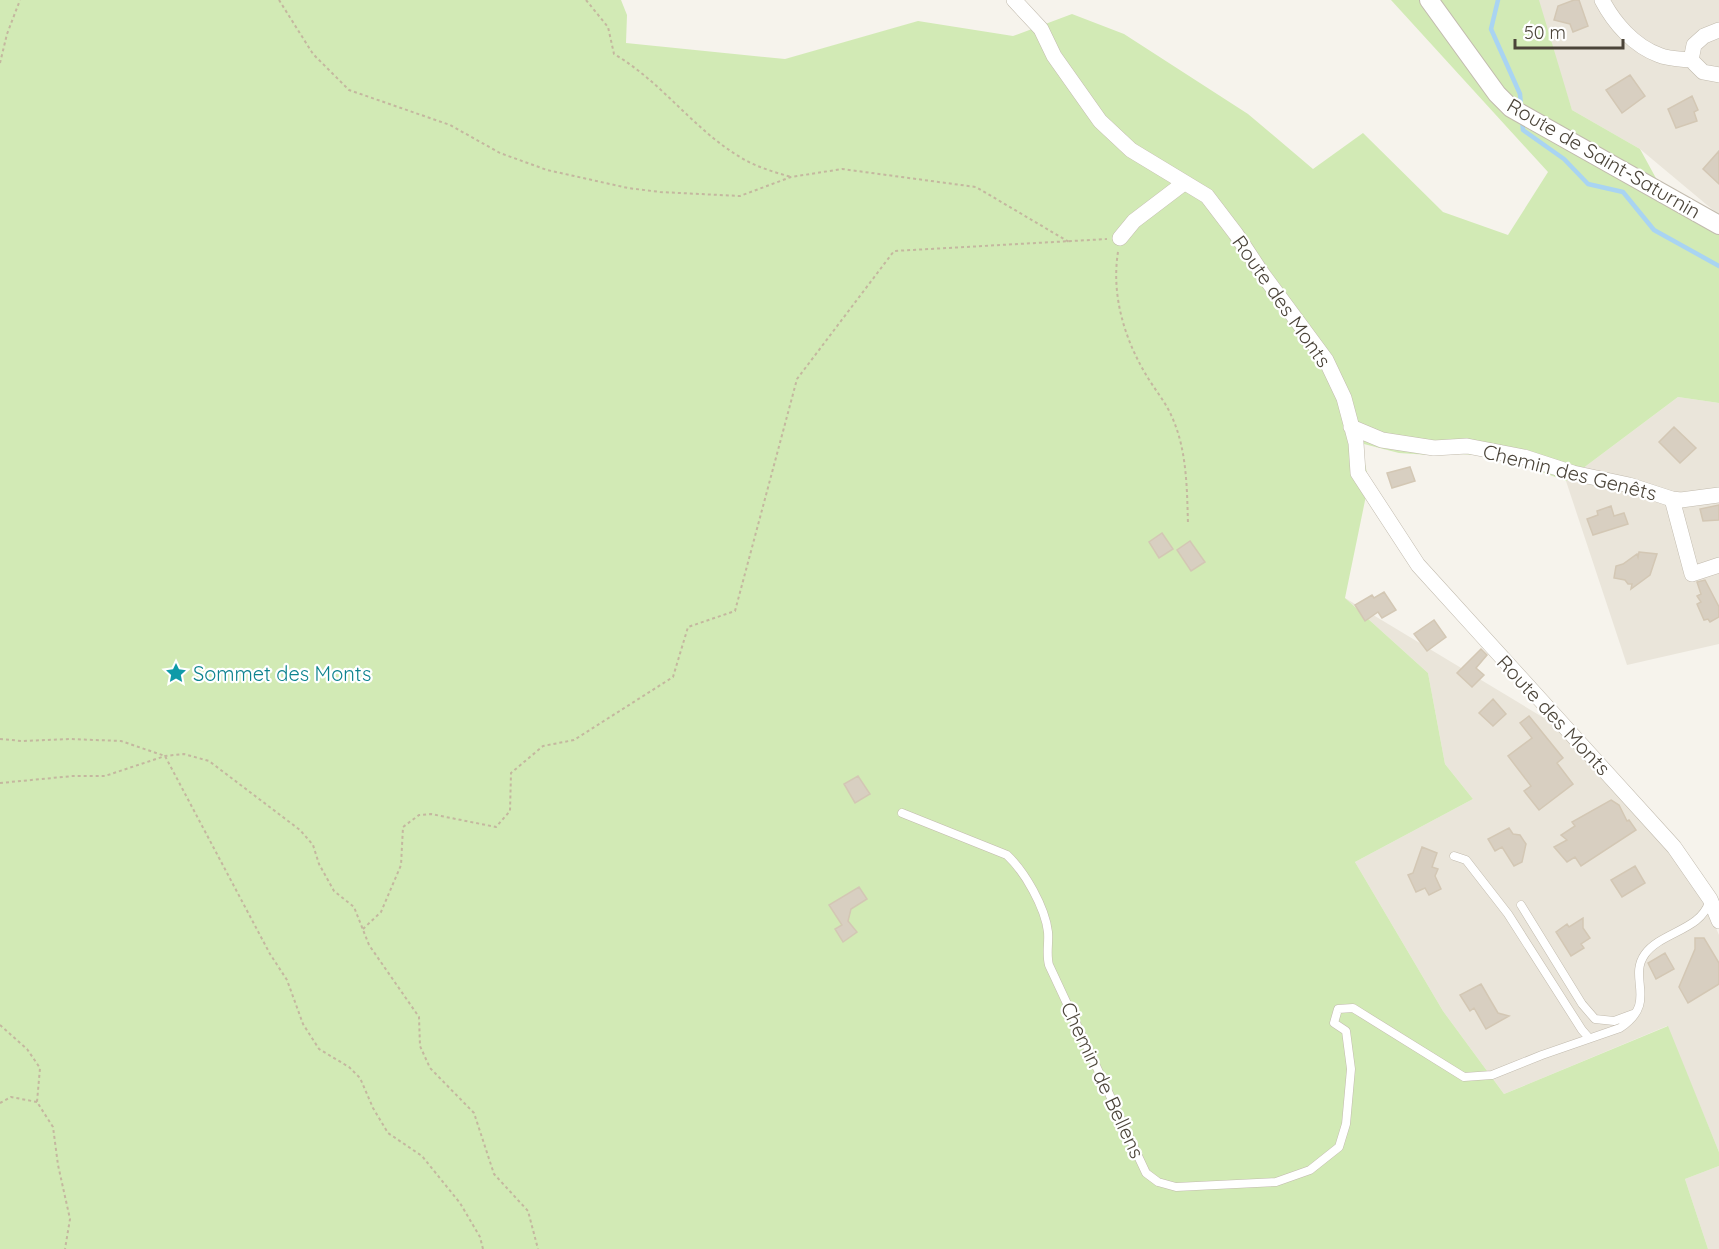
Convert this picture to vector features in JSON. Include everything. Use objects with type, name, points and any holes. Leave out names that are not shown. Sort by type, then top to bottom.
[{"type":"street","name":"Route des Monts","points":[[1014,0],[1041,29],[1054,56],[1100,122],[1131,150],[1207,196],[1326,360],[1344,398],[1356,443],[1358,473],[1418,565],[1674,847],[1710,899],[1719,921]]},
{"type":"street","name":"Route de Saint-Saturnin","points":[[1429,0],[1497,94],[1512,108],[1719,225]]},
{"type":"street","points":[[1602,0],[1620,29],[1642,46],[1659,56],[1691,60],[1703,72],[1719,75]]},
{"type":"street","points":[[1691,60],[1694,45],[1704,36],[1719,30]]},
{"type":"street","points":[[1120,238],[1134,221],[1184,183]]},
{"type":"street","name":"Chemin des Genêts","points":[[1351,427],[1382,440],[1434,447],[1467,446],[1524,457],[1573,473],[1629,484],[1672,499],[1682,500],[1719,495]]},
{"type":"street","points":[[1672,499],[1692,574],[1719,565]]},
{"type":"lane","name":"Chemin de Bellens","points":[[902,813],[1007,855],[1019,866],[1044,916],[1048,933],[1049,965],[1146,1173],[1158,1182],[1176,1187],[1276,1182],[1310,1170],[1339,1147],[1346,1124],[1351,1069],[1346,1031],[1334,1023],[1338,1009],[1353,1008],[1464,1077],[1492,1075],[1620,1028],[1630,1021],[1639,1008]]},
{"type":"lane","points":[[1454,856],[1466,860],[1508,914],[1589,1038]]},
{"type":"lane","points":[[1521,905],[1582,1004],[1595,1018],[1614,1021],[1633,1015],[1639,1008],[1642,997],[1640,965],[1650,948],[1693,922],[1706,911],[1710,899]]},
{"type":"path","points":[[0,63],[7,34],[20,0]]},
{"type":"path","points":[[279,0],[313,54],[349,90],[450,125],[500,153],[547,170],[628,188],[740,196],[791,177],[842,169],[976,187],[1069,242]]},
{"type":"path","points":[[586,0],[608,27],[614,54],[635,66],[686,115],[740,157],[765,170],[791,177]]},
{"type":"path","points":[[363,929],[381,912],[401,865],[404,827],[419,815],[431,814],[496,827],[510,811],[511,773],[543,746],[574,740],[673,677],[688,627],[735,611],[797,379],[894,251],[1120,238],[1116,264],[1118,305],[1130,341],[1147,376],[1172,415],[1181,441],[1187,491],[1188,525]]},
{"type":"path","points":[[0,739],[121,741],[165,756],[270,954],[287,980],[303,1024],[319,1049],[349,1067],[360,1078],[373,1108],[388,1133],[422,1156],[453,1195],[480,1237],[483,1249]]},
{"type":"path","points":[[0,783],[73,776],[105,776],[165,756],[184,754],[208,761],[300,830],[313,845],[318,864],[334,891],[354,907],[369,945],[419,1017],[420,1046],[430,1068],[474,1113],[494,1174],[528,1211],[538,1249]]},
{"type":"path","points":[[0,1025],[27,1049],[40,1068],[37,1102],[53,1127],[69,1219],[65,1249]]},
{"type":"path","points":[[0,1103],[10,1097],[37,1102]]},
{"type":"shaded area","points":[[1536,0],[1719,0],[1719,215],[1640,149],[1572,110]]},
{"type":"shaded area","points":[[1678,397],[1719,403],[1719,644],[1627,665],[1566,481]]},
{"type":"shaded area","points":[[1345,598],[1554,724],[1638,813],[1700,892],[1719,935],[1719,1152],[1667,1026],[1504,1094],[1443,1011],[1355,862],[1473,799],[1445,764],[1428,673]]},
{"type":"shaded area","points":[[1719,1166],[1719,1249],[1708,1249],[1685,1179]]},
{"type":"green space","points":[[0,0],[621,0],[627,15],[626,43],[785,59],[918,21],[1013,36],[1072,14],[1124,34],[1248,114],[1313,169],[1363,133],[1443,212],[1508,235],[1548,172],[1391,0],[1539,0],[1572,110],[1640,149],[1669,202],[1719,233],[1719,403],[1678,397],[1566,481],[1499,456],[1399,453],[1360,443],[1369,481],[1345,598],[1428,673],[1445,764],[1473,799],[1355,862],[1443,1011],[1504,1094],[1668,1026],[1719,1152],[1719,1166],[1685,1179],[1708,1249],[0,1249]]},
{"type":"building","points":[[1579,0],[1588,26],[1573,32],[1570,24],[1554,20],[1558,6]]},
{"type":"building","points":[[1630,75],[1645,96],[1622,113],[1606,90]]},
{"type":"building","points":[[1692,96],[1698,110],[1694,112],[1697,121],[1676,128],[1668,109]]},
{"type":"building","points":[[1719,151],[1719,184],[1703,169]]},
{"type":"building","points":[[1674,427],[1696,448],[1680,463],[1659,442]]},
{"type":"building","points":[[1410,467],[1415,481],[1392,488],[1387,473]]},
{"type":"building","points":[[1719,505],[1719,520],[1703,521],[1700,509]]},
{"type":"building","points":[[1611,506],[1614,516],[1624,513],[1628,524],[1593,535],[1587,519],[1598,515],[1597,511]]},
{"type":"building","points":[[1162,533],[1173,549],[1159,558],[1149,542]]},
{"type":"building","points":[[1190,541],[1205,562],[1191,571],[1177,550]]},
{"type":"building","points":[[1639,552],[1657,554],[1650,575],[1631,589],[1632,584],[1614,578],[1616,566],[1637,554],[1638,557]]},
{"type":"building","points":[[1705,580],[1719,607],[1719,617],[1710,622],[1708,619],[1704,620],[1697,604],[1701,602],[1697,596],[1701,594],[1697,582]]},
{"type":"building","points":[[1384,592],[1396,610],[1382,618],[1378,612],[1365,621],[1355,605],[1372,595],[1374,598]]},
{"type":"building","points":[[1434,620],[1446,637],[1427,651],[1414,634]]},
{"type":"building","points":[[1481,649],[1487,655],[1476,668],[1484,675],[1472,687],[1457,673]]},
{"type":"building","points":[[1493,699],[1506,714],[1493,726],[1479,713]]},
{"type":"building","points":[[1529,716],[1563,758],[1557,763],[1573,784],[1539,810],[1524,791],[1531,786],[1508,756],[1532,738],[1520,723]]},
{"type":"building","points":[[858,776],[870,794],[855,803],[844,784]]},
{"type":"building","points":[[1611,800],[1619,805],[1627,821],[1629,820],[1636,830],[1581,866],[1575,857],[1567,862],[1554,847],[1567,840],[1561,835],[1575,826],[1572,822]]},
{"type":"building","points":[[1509,828],[1513,834],[1520,835],[1526,844],[1522,862],[1514,866],[1502,847],[1495,851],[1488,839]]},
{"type":"building","points":[[1422,847],[1437,853],[1432,867],[1438,869],[1435,876],[1441,889],[1429,895],[1425,888],[1416,892],[1408,875],[1413,873]]},
{"type":"building","points":[[1635,866],[1645,883],[1622,897],[1611,880]]},
{"type":"building","points":[[859,887],[867,899],[851,909],[848,921],[857,932],[843,942],[835,929],[842,925],[829,905]]},
{"type":"building","points":[[1583,918],[1583,928],[1590,938],[1581,944],[1584,948],[1571,956],[1556,932],[1567,924],[1569,927]]},
{"type":"building","points":[[1695,938],[1704,938],[1719,963],[1719,984],[1688,1003],[1679,987],[1695,949]]},
{"type":"building","points":[[1665,953],[1674,969],[1656,979],[1648,963]]},
{"type":"building","points":[[1481,984],[1498,1013],[1509,1016],[1486,1029],[1474,1008],[1470,1011],[1460,995]]},
{"type":"waterway","points":[[1498,0],[1491,29],[1520,94],[1521,107]]},
{"type":"waterway","points":[[1522,119],[1523,130],[1564,159],[1588,184],[1623,192],[1654,230],[1719,266]]},
{"type":"place","name":"Sommet des Monts","points":[[176,673]]}]
